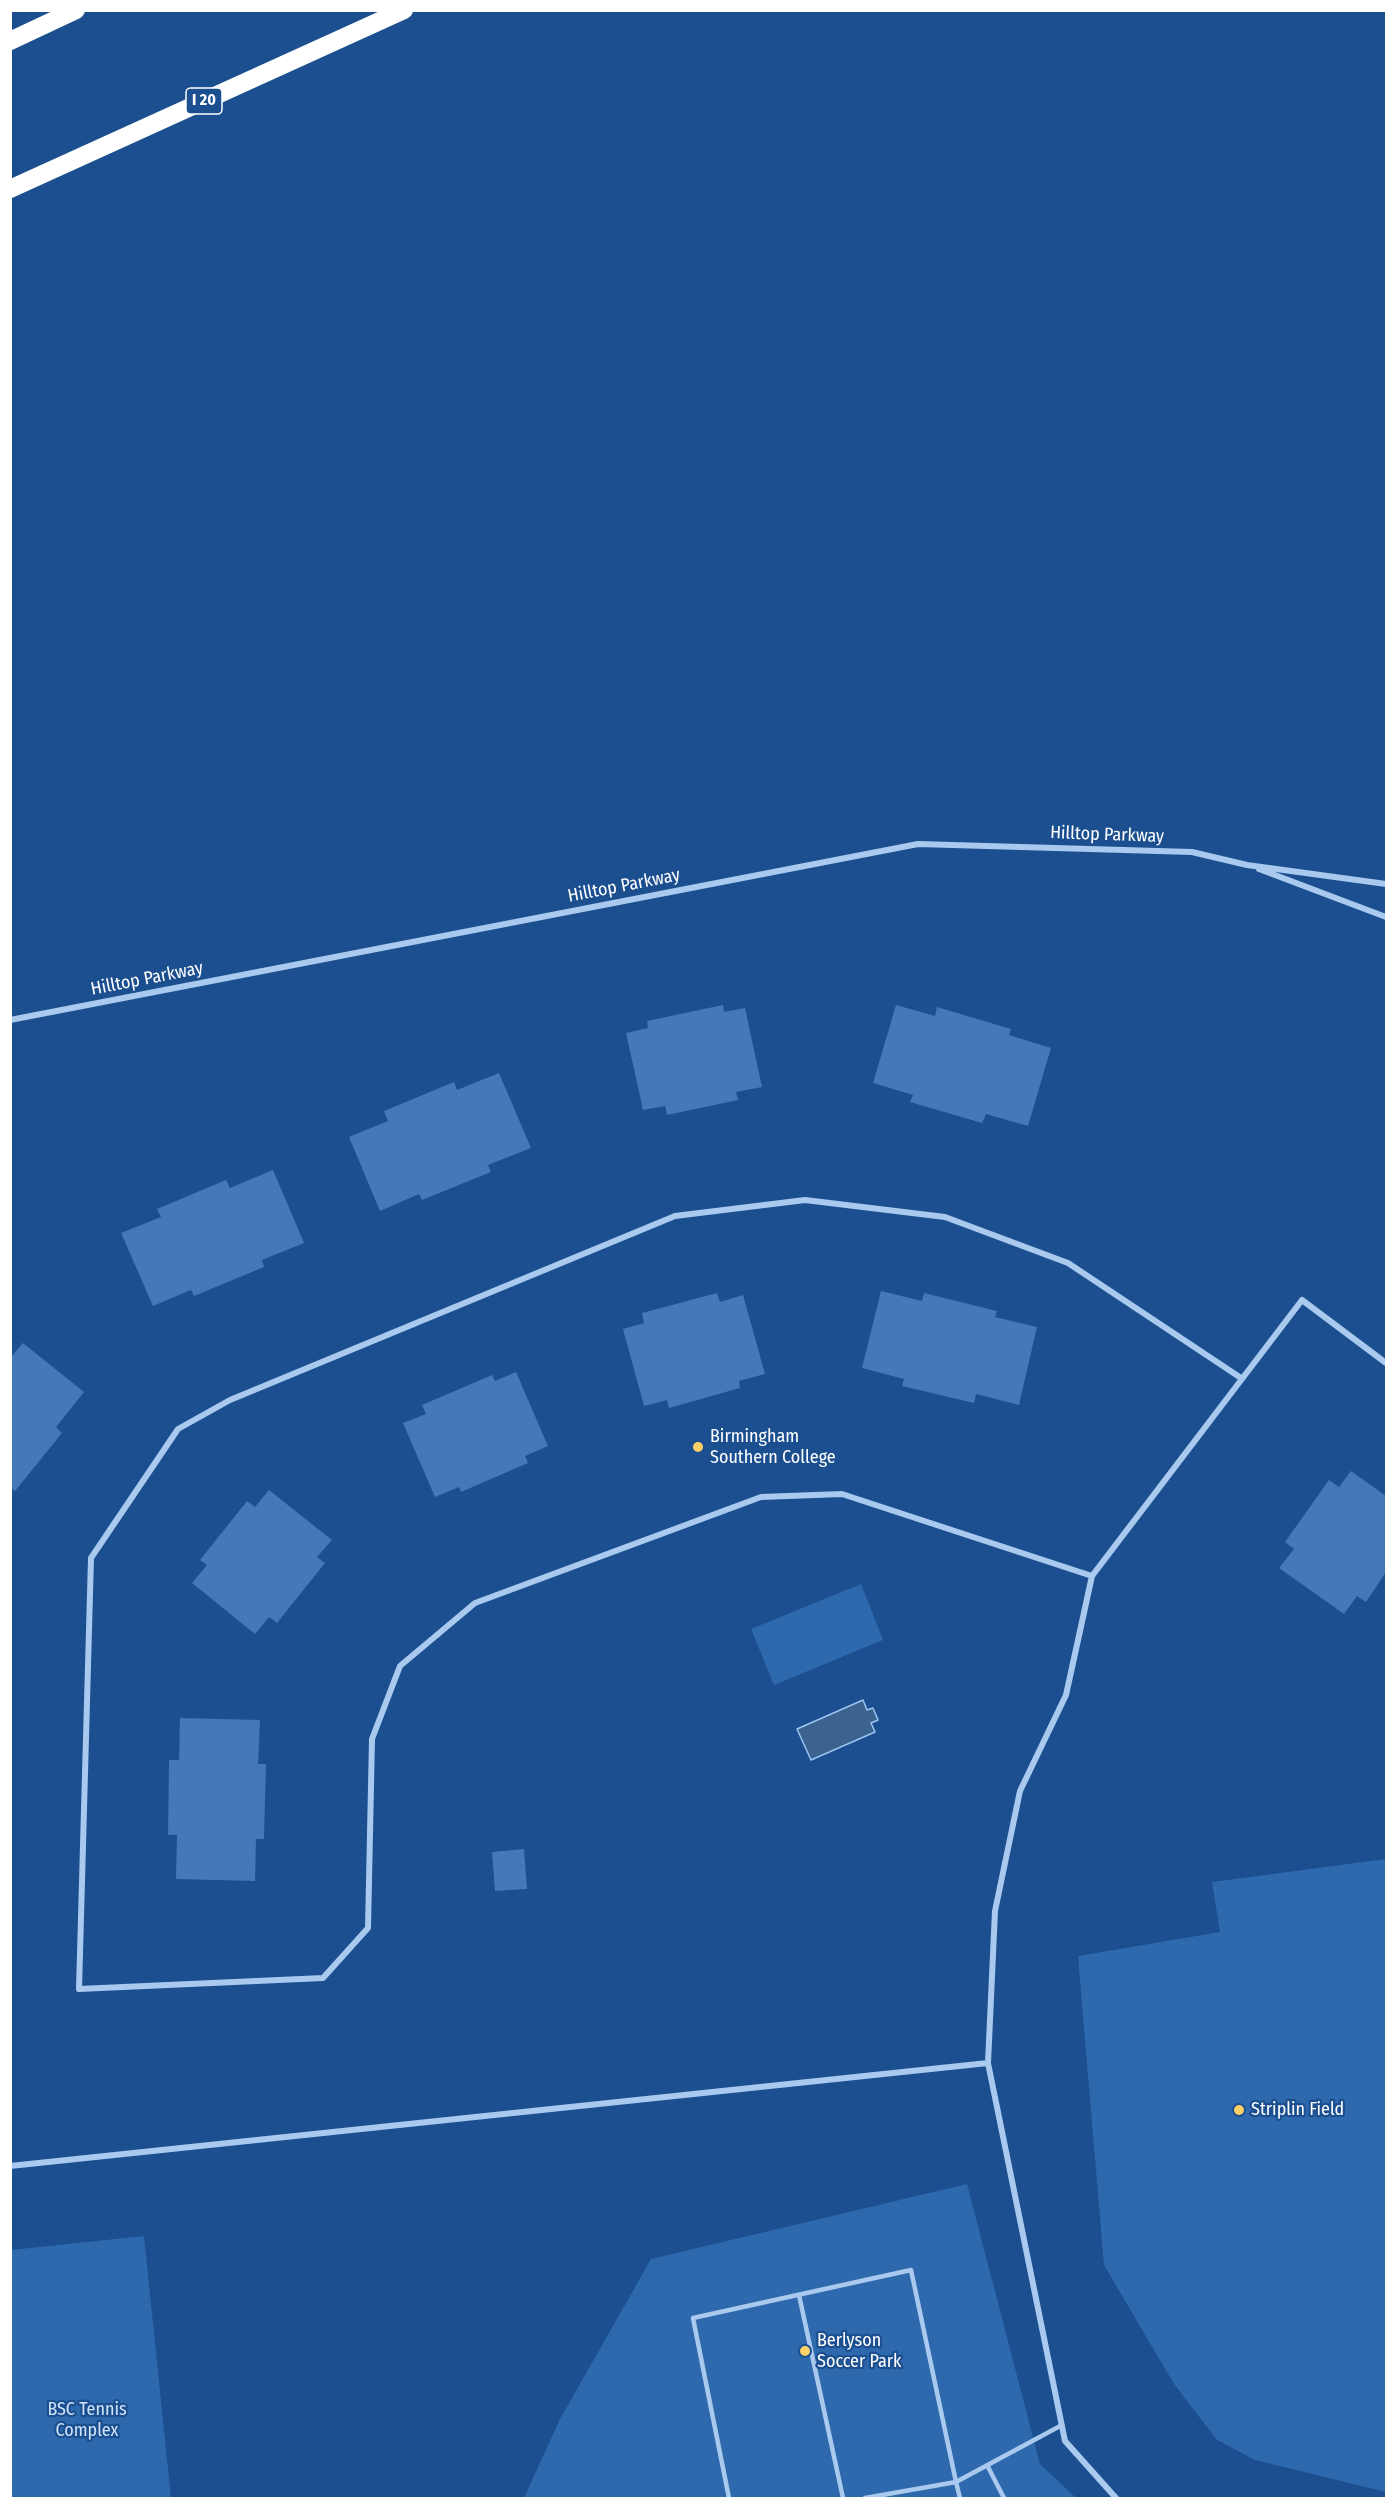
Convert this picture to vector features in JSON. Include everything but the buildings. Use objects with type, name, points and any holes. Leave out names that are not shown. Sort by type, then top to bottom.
[{"type":"highway","points":[[10,40],[76,10]]},
{"type":"highway","name":"I 20","points":[[10,189],[405,11]]},
{"type":"street","name":"Hilltop Parkway","points":[[10,1020],[918,844],[1192,852],[1247,865],[1386,884]]},
{"type":"street","name":"Hilltop Parkway","points":[[1247,865],[1386,917]]},
{"type":"street","points":[[1092,1576],[842,1494],[761,1497],[475,1603],[400,1666],[372,1739],[369,1928],[323,1978],[79,1989],[92,1558],[178,1429],[230,1400],[675,1216],[806,1200],[945,1217],[1068,1263],[1241,1378]]},
{"type":"street","points":[[1116,2499],[1065,2441],[988,2063],[995,1911],[1020,1791],[1066,1695],[1092,1576],[1302,1300],[1386,1363]]},
{"type":"street","points":[[10,2166],[988,2063]]},
{"type":"lane","points":[[729,2499],[693,2318],[911,2270],[960,2499]]},
{"type":"lane","points":[[799,2295],[843,2499]]},
{"type":"lane","points":[[865,2499],[956,2481],[1062,2425]]},
{"type":"lane","points":[[987,2465],[1004,2499]]},
{"type":"green space","points":[[861,1584],[883,1640],[774,1685],[751,1629]]},
{"type":"green space","name":"Striplin Field","points":[[1386,1859],[1386,2492],[1255,2460],[1217,2440],[1174,2384],[1104,2265],[1078,1956],[1220,1932],[1212,1882]]},
{"type":"green space","name":"Berlyson Soccer Park","points":[[967,2184],[1040,2464],[1076,2498],[524,2498],[560,2419],[651,2259]]},
{"type":"green space","name":"BSC Tennis Complex","points":[[144,2236],[171,2498],[11,2498],[11,2250]]},
{"type":"shaded area","points":[[863,1700],[867,1710],[873,1708],[878,1720],[871,1723],[875,1732],[811,1760],[797,1729]]},
{"type":"place","name":"Birmingham Southern College","points":[[698,1447]]},
{"type":"place","name":"Striplin Field","points":[[1239,2110]]},
{"type":"place","name":"Berlyson Soccer Park","points":[[805,2351]]}]
